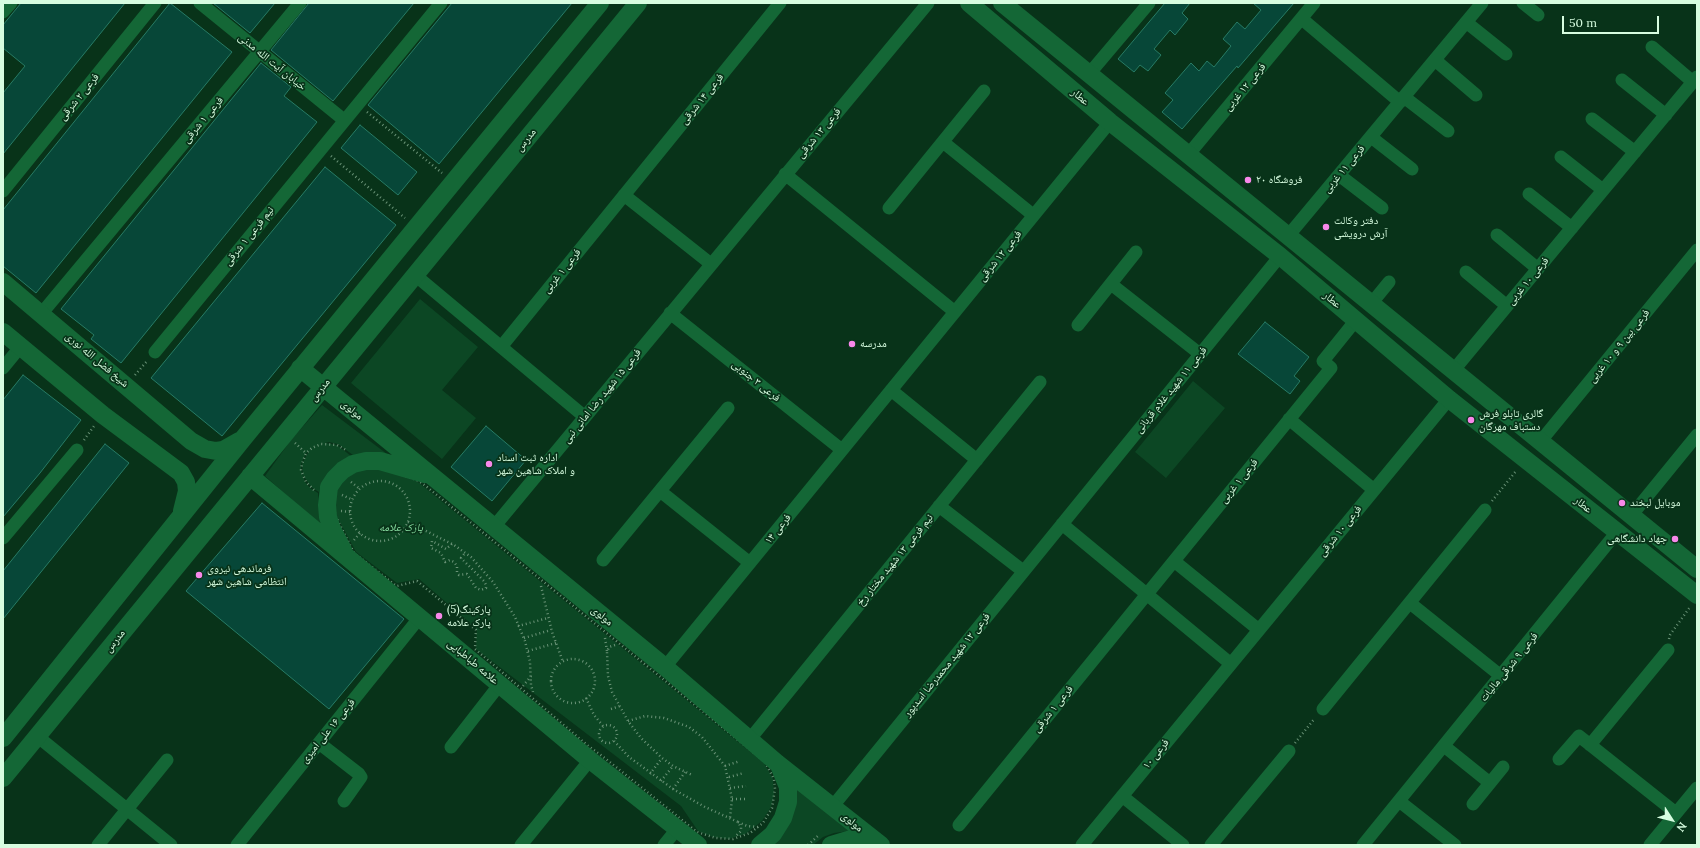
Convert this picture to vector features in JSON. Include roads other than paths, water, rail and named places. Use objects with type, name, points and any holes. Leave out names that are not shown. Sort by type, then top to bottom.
[{"type":"main road","points":[[3,738],[300,368],[600,3]]},
{"type":"main road","name":"مدرس","points":[[3,778],[638,3]]},
{"type":"main road","name":"عطار","points":[[970,3],[1110,122],[1280,256],[1449,399],[1618,532],[1695,599]]},
{"type":"main road","name":"عطار","points":[[1005,4],[1037,32],[1453,372],[1697,569]]},
{"type":"main road","points":[[1022,48],[1037,32]]},
{"type":"main road","name":"شیخ فضل الله نوری","points":[[3,282],[42,313],[191,441],[205,449],[216,451],[223,450],[242,440]]},
{"type":"main road","points":[[3,332],[103,415],[181,473],[186,482],[187,491],[181,515]]},
{"type":"main road","name":"مولوی","points":[[300,368],[493,528],[665,667],[777,763],[881,845]]},
{"type":"main road","points":[[349,559],[340,546],[328,517],[326,505],[329,487],[335,478],[343,470],[353,464],[366,461],[380,461],[431,476]]},
{"type":"main road","name":"علامه طباطبایی","points":[[250,476],[420,617],[508,684],[590,760],[698,845]]},
{"type":"main road","points":[[54,675],[74,690]]},
{"type":"main road","points":[[760,845],[773,834],[783,818],[788,802],[788,786],[777,763]]},
{"type":"main road","points":[[831,845],[854,838],[881,845]]},
{"type":"street","points":[[3,12],[11,3]]},
{"type":"street","name":"فرعی ۲ شرقی","points":[[3,192],[155,3]]},
{"type":"street","name":"خیابان آیت الله مدنی","points":[[200,3],[344,120]]},
{"type":"street","points":[[260,52],[300,3]]},
{"type":"street","name":"نیم فرعی ۱ شرقی","points":[[155,352],[441,3]]},
{"type":"street","name":"فرعی ۱۴ شرقی","points":[[624,195],[780,3]]},
{"type":"street","name":"فرعی ۱۳ شرقی","points":[[711,264],[928,3]]},
{"type":"street","points":[[1090,74],[1149,3]]},
{"type":"street","name":"فرعی ۱۲ غربی","points":[[1188,154],[1314,3]]},
{"type":"street","name":"فرعی ۱۱ غربی","points":[[1288,236],[1482,3]]},
{"type":"street","points":[[1523,3],[1538,15]]},
{"type":"street","points":[[1302,18],[1349,59],[1402,100],[1448,131]]},
{"type":"street","points":[[1466,22],[1506,54]]},
{"type":"street","points":[[1561,157],[1603,190],[1666,115],[1695,79],[1652,47]]},
{"type":"street","name":"فرعی ۱ شرقی","points":[[42,313],[260,52]]},
{"type":"street","points":[[1434,60],[1476,94]]},
{"type":"street","points":[[1622,80],[1666,115]]},
{"type":"street","points":[[889,208],[984,91]]},
{"type":"street","points":[[1592,119],[1635,152]]},
{"type":"street","name":"فرعی ۱۲ شرقی","points":[[891,390],[1110,122]]},
{"type":"street","points":[[1371,137],[1412,169]]},
{"type":"street","points":[[943,142],[1033,215]]},
{"type":"street","points":[[785,174],[954,312]]},
{"type":"street","points":[[1339,175],[1382,208]]},
{"type":"street","name":"فرعی ۱۰ غربی","points":[[1453,372],[1603,190]]},
{"type":"street","points":[[1528,194],[1572,228]]},
{"type":"street","points":[[624,195],[711,264]]},
{"type":"street","name":"فرعی ۱ غربی","points":[[501,346],[624,195]]},
{"type":"street","points":[[1497,235],[1538,269]]},
{"type":"street","name":"فرعی بین ۹ و ۱۰ غربی","points":[[1540,442],[1697,250]]},
{"type":"street","points":[[1078,325],[1136,252]]},
{"type":"street","name":"فرعی ۱۱ شهید غلام قربانی","points":[[1062,524],[1280,256]]},
{"type":"street","name":"فرعی ۱۵ شهید رضا امانی نبی","points":[[493,528],[711,264]]},
{"type":"street","points":[[1466,272],[1507,306]]},
{"type":"street","points":[[415,275],[585,417]]},
{"type":"street","points":[[1371,304],[1389,282]]},
{"type":"street","points":[[1111,284],[1200,354]]},
{"type":"street","name":"فرعی ۳ جنوبی","points":[[670,313],[842,450]]},
{"type":"street","name":"فرعی ۱ غربی","points":[[1147,594],[1331,368],[1323,361],[1356,320]]},
{"type":"street","points":[[3,368],[21,346]]},
{"type":"street","name":"نیم فرعی ۱۳ شهید مختار رخ","points":[[750,739],[1040,382]]},
{"type":"street","points":[[891,390],[977,460]]},
{"type":"street","name":"فرعی ۱۴","points":[[665,667],[891,390]]},
{"type":"street","name":"فرعی ۱۰ شرقی","points":[[1231,664],[1449,399]]},
{"type":"street","points":[[602,560],[728,408]]},
{"type":"street","points":[[1289,419],[1374,490]]},
{"type":"street","points":[[1631,516],[1697,435]]},
{"type":"street","points":[[3,538],[76,450]]},
{"type":"street","points":[[660,491],[750,563]]},
{"type":"street","points":[[939,506],[1023,571]]},
{"type":"street","points":[[1323,709],[1485,510]]},
{"type":"street","points":[[1062,524],[1231,664]]},
{"type":"street","name":"فرعی ۱۲ شهید محمدرضا اسدپور","points":[[833,806],[1062,524]]},
{"type":"street","name":"فرعی ۹ شرقی مالیات","points":[[1363,845],[1618,532]]},
{"type":"street","points":[[1174,561],[1258,630]]},
{"type":"street","name":"فرعی ۱ شرقی","points":[[959,825],[1147,594]]},
{"type":"street","points":[[1410,603],[1501,676]]},
{"type":"street","name":"فرعی ۱۶ علی امیری","points":[[237,845],[420,617]]},
{"type":"street","points":[[1590,745],[1668,650]]},
{"type":"street","name":"فرعی ۱۰","points":[[1082,845],[1231,664]]},
{"type":"street","points":[[451,747],[508,684]]},
{"type":"street","points":[[1559,758],[1578,735],[1676,813]]},
{"type":"street","points":[[37,736],[171,845]]},
{"type":"street","points":[[319,743],[361,777],[344,801]]},
{"type":"street","points":[[1444,746],[1490,783]]},
{"type":"street","points":[[1211,845],[1289,751]]},
{"type":"street","points":[[98,845],[166,760]]},
{"type":"street","points":[[521,845],[590,760]]},
{"type":"street","points":[[1473,804],[1502,767]]},
{"type":"street","points":[[1650,845],[1697,788]]},
{"type":"street","points":[[1122,796],[1183,845]]},
{"type":"street","points":[[1399,801],[1455,845]]},
{"type":"street","points":[[664,845],[677,828]]},
{"type":"place","name":"فروشگاه ۲۰","points":[[1248,180]]},
{"type":"place","name":"دفتر وکالت آرش درویشی","points":[[1326,227]]},
{"type":"place","name":"مدرسه","points":[[852,344]]},
{"type":"place","name":"گالری تابلو فرش دستباف مهرگان","points":[[1471,420]]},
{"type":"place","name":"اداره ثبت اسناد و املاک شاهین شهر","points":[[489,464]]},
{"type":"place","name":"موبایل لبخند","points":[[1622,503]]},
{"type":"place","name":"جهاد دانشگاهی","points":[[1675,539]]},
{"type":"place","name":"فرماندهی نیروی انتظامی شاهین شهر","points":[[199,575]]},
{"type":"place","name":"پارکینگ(5) پارک علامه","points":[[439,616]]},
{"type":"park label","name":"پارک علامه","points":[[401,528]]}]
